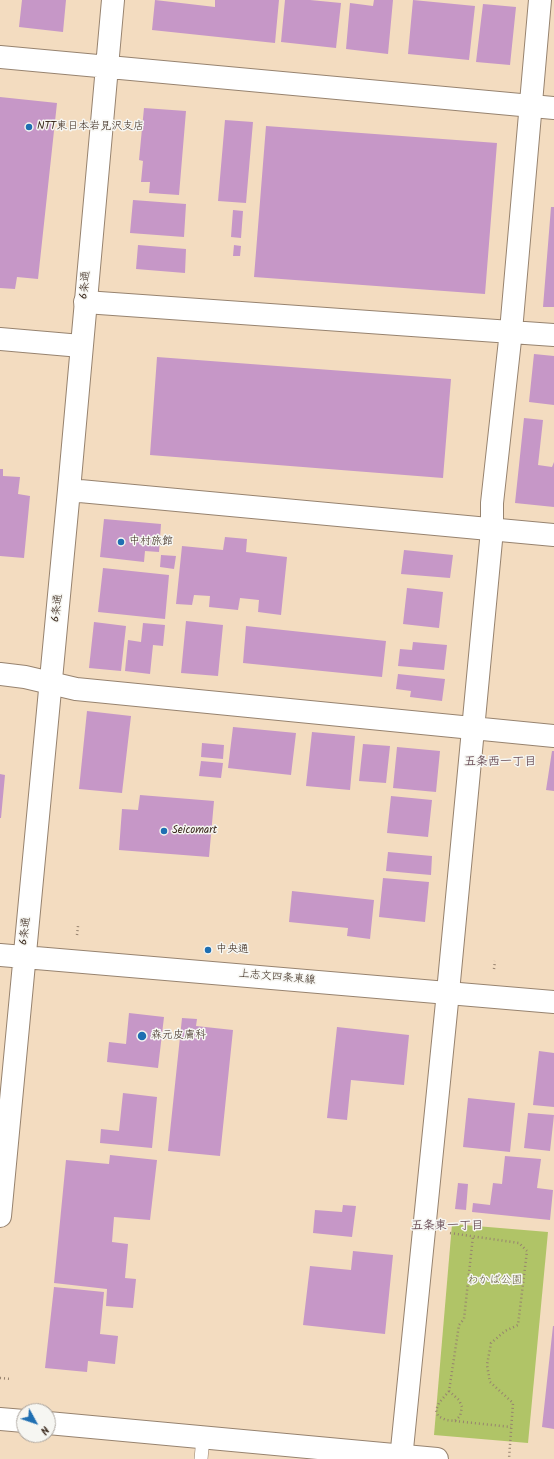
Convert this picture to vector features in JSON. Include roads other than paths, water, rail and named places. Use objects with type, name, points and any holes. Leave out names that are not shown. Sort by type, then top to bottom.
[{"type":"street","name":"6条通","points":[[0,1216],[69,490],[113,0]]},
{"type":"street","points":[[401,1457],[448,992],[492,530],[492,503],[511,331],[540,0]]},
{"type":"street","points":[[0,57],[106,68],[554,108]]},
{"type":"street","points":[[85,302],[554,335]]},
{"type":"street","points":[[0,339],[81,346]]},
{"type":"street","points":[[69,490],[554,535]]},
{"type":"street","points":[[0,674],[25,677],[76,689],[554,736]]},
{"type":"street","name":"上志文四条東線","points":[[0,955],[554,1002]]},
{"type":"street","points":[[0,1418],[16,1420]]},
{"type":"street","points":[[56,1424],[202,1449],[437,1459]]},
{"type":"place","name":"NTT東日本岩見沢支店","points":[[29,127]]},
{"type":"place","name":"中村旅館","points":[[121,542]]},
{"type":"place","name":"Seicomart","points":[[164,831]]},
{"type":"place","name":"中央通","points":[[208,950]]},
{"type":"place","name":"森元皮膚科","points":[[142,1036]]},
{"type":"district","name":"五条西一丁目","points":[[500,763]]},
{"type":"district","name":"五条東一丁目","points":[[447,1227]]},
{"type":"park label","name":"わかば公園","points":[[495,1281]]}]
